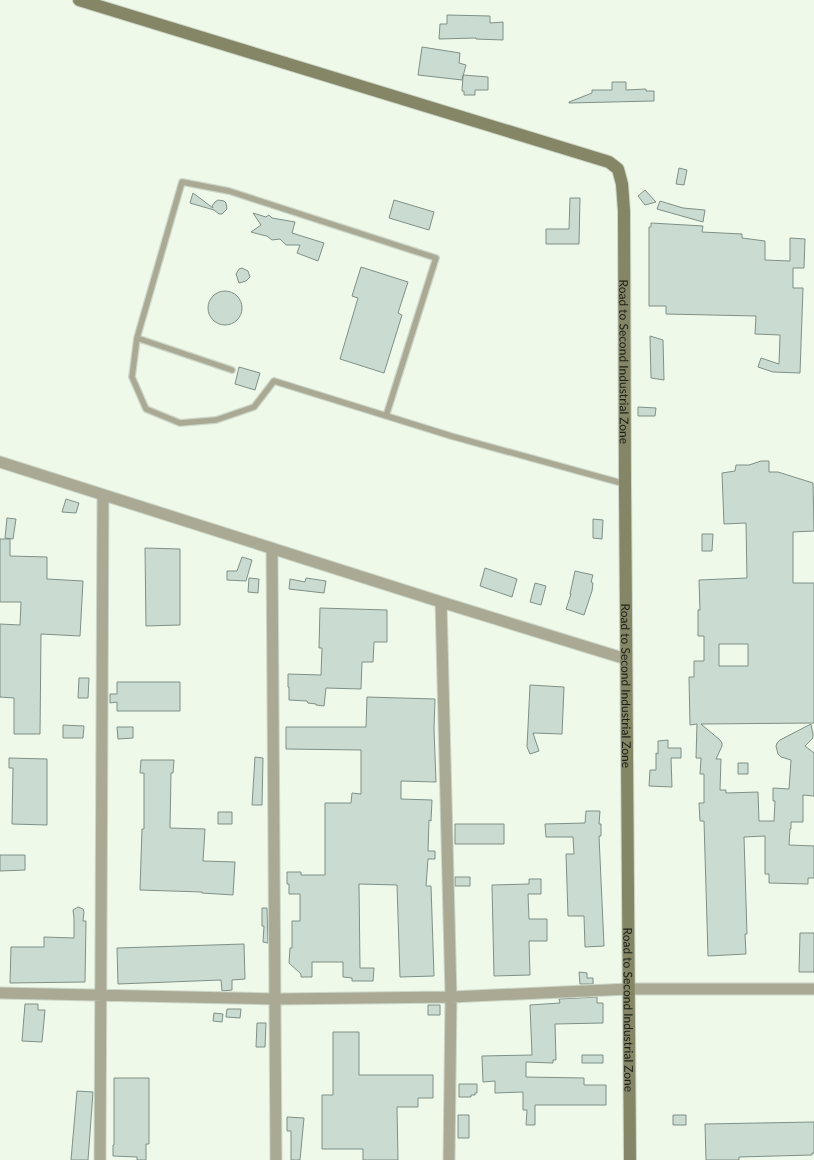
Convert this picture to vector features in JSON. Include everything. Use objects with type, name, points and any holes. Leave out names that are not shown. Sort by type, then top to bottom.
[{"type":"street","name":"Road to Second Industrial Zone","points":[[79,0],[609,162],[618,169],[622,184],[624,211],[630,1160]]},
{"type":"street","points":[[0,462],[626,659]]},
{"type":"street","points":[[100,1160],[103,495]]},
{"type":"street","points":[[272,548],[276,1160]]},
{"type":"street","points":[[441,602],[451,997],[449,1160]]},
{"type":"street","points":[[0,993],[275,999],[451,997],[629,989],[814,989]]},
{"type":"lane","points":[[386,416],[436,258],[229,191],[182,182],[137,338],[132,377],[146,409],[180,423],[216,420],[254,407],[274,381],[386,416],[451,436],[625,484]]},
{"type":"lane","points":[[137,338],[232,370]]},
{"type":"building","points":[[447,15],[490,16],[490,23],[503,22],[503,40],[476,38],[439,39],[440,24],[447,24]]},
{"type":"building","points":[[422,47],[460,53],[459,63],[466,65],[462,80],[418,75]]},
{"type":"building","points":[[463,75],[488,77],[488,90],[475,90],[475,95],[464,95],[464,91],[462,91]]},
{"type":"building","points":[[612,82],[626,82],[626,90],[646,89],[646,91],[654,91],[654,101],[569,103],[592,93],[592,90],[612,90]]},
{"type":"building","points":[[679,168],[687,170],[684,185],[676,184]]},
{"type":"building","points":[[645,190],[656,202],[645,205],[638,196]]},
{"type":"building","points":[[193,193],[213,208],[212,206],[218,200],[224,201],[227,209],[222,214],[219,214],[214,210],[190,203]]},
{"type":"building","points":[[570,198],[580,198],[579,244],[546,244],[546,229],[569,229]]},
{"type":"building","points":[[394,200],[434,212],[429,230],[389,218]]},
{"type":"building","points":[[660,201],[683,208],[705,210],[703,222],[657,209]]},
{"type":"building","points":[[253,213],[266,217],[269,215],[272,218],[295,222],[292,233],[324,243],[318,261],[297,253],[300,245],[286,245],[280,239],[272,240],[267,236],[251,232],[261,225]]},
{"type":"building","points":[[651,223],[703,226],[702,232],[742,234],[742,238],[765,241],[765,260],[790,261],[790,238],[805,239],[804,268],[793,268],[793,288],[803,288],[800,373],[773,372],[758,367],[761,358],[779,364],[780,335],[755,334],[756,316],[666,314],[666,306],[649,306],[649,227],[651,227]]},
{"type":"building","points":[[361,267],[408,282],[398,313],[402,315],[384,373],[340,359],[358,298],[352,296]]},
{"type":"building","points":[[242,268],[248,271],[250,277],[246,281],[239,283],[236,274],[239,269]]},
{"type":"building","points":[[222,291],[228,291],[232,292],[239,298],[242,308],[241,315],[235,322],[228,325],[222,325],[218,324],[211,318],[208,311],[208,305],[209,301],[215,294]]},
{"type":"building","points":[[650,336],[663,340],[664,380],[651,378]]},
{"type":"building","points":[[239,367],[260,373],[255,390],[235,384]]},
{"type":"building","points":[[638,407],[656,408],[655,416],[638,416]]},
{"type":"building","points":[[761,461],[769,461],[769,472],[778,472],[813,483],[814,531],[793,532],[793,583],[814,583],[814,723],[701,724],[722,743],[716,759],[721,759],[720,790],[726,790],[726,793],[758,792],[759,821],[774,821],[775,801],[773,801],[773,788],[789,789],[791,760],[781,757],[778,754],[776,746],[777,743],[811,724],[813,738],[805,746],[814,753],[814,796],[803,795],[803,822],[791,822],[789,845],[814,846],[814,878],[808,878],[808,884],[769,883],[769,874],[765,874],[765,836],[744,837],[747,934],[745,934],[746,954],[708,956],[704,821],[700,821],[699,803],[704,803],[704,774],[700,774],[701,758],[696,758],[697,724],[690,725],[689,677],[694,677],[694,661],[704,661],[704,636],[698,636],[698,610],[700,610],[699,580],[747,578],[746,523],[724,524],[722,473],[735,471],[736,465],[749,465]],"holes":[[[719,644],[748,644],[748,666],[719,666]]]},
{"type":"building","points":[[66,499],[79,503],[76,513],[62,512]]},
{"type":"building","points":[[7,518],[16,519],[13,539],[5,538]]},
{"type":"building","points":[[593,519],[603,520],[602,539],[593,538]]},
{"type":"building","points":[[702,534],[713,534],[712,551],[702,551]]},
{"type":"building","points":[[0,539],[10,539],[10,556],[47,557],[47,579],[83,581],[80,636],[41,634],[40,734],[14,734],[14,698],[0,697],[0,624],[20,625],[21,602],[0,602]]},
{"type":"building","points":[[145,548],[180,549],[180,625],[146,626]]},
{"type":"building","points":[[242,557],[252,560],[246,581],[227,580],[227,571],[237,571]]},
{"type":"building","points":[[485,568],[517,579],[512,597],[480,586]]},
{"type":"building","points":[[575,571],[593,575],[591,582],[593,583],[592,591],[584,615],[566,609],[571,594]]},
{"type":"building","points":[[249,578],[259,579],[258,593],[248,592]]},
{"type":"building","points":[[306,578],[326,581],[324,593],[289,589],[290,579],[305,582]]},
{"type":"building","points":[[535,583],[546,586],[541,605],[530,602]]},
{"type":"building","points":[[320,608],[387,610],[387,642],[374,642],[373,662],[362,662],[361,689],[326,688],[324,706],[308,703],[307,701],[289,700],[288,687],[288,674],[321,675],[322,648],[319,648]]},
{"type":"building","points":[[79,678],[89,678],[88,698],[78,698]]},
{"type":"building","points":[[117,682],[180,682],[180,711],[117,711],[117,702],[110,703],[110,694],[117,694]]},
{"type":"building","points":[[530,685],[564,687],[562,734],[533,733],[539,751],[530,754],[527,747]]},
{"type":"building","points":[[367,697],[435,699],[434,729],[436,782],[401,781],[401,799],[432,800],[431,821],[429,820],[428,851],[435,851],[435,859],[428,859],[426,886],[431,886],[434,976],[400,977],[397,885],[359,884],[360,968],[374,968],[373,981],[352,981],[352,978],[343,977],[343,962],[312,962],[312,977],[301,977],[301,974],[289,963],[290,948],[292,948],[292,921],[300,921],[300,894],[289,894],[287,872],[301,872],[301,875],[325,875],[325,803],[351,803],[352,793],[361,794],[361,750],[286,749],[286,727],[366,727]]},
{"type":"building","points":[[63,725],[84,726],[83,738],[63,738]]},
{"type":"building","points":[[117,727],[133,727],[133,738],[118,739]]},
{"type":"building","points":[[668,740],[668,748],[681,748],[681,758],[671,758],[672,787],[649,786],[650,770],[656,770],[658,741]]},
{"type":"building","points":[[255,757],[263,758],[262,805],[252,805]]},
{"type":"building","points":[[9,758],[47,759],[47,825],[12,824],[13,768],[9,768]]},
{"type":"building","points":[[141,760],[174,760],[173,773],[171,773],[170,828],[205,829],[203,861],[235,862],[233,895],[202,892],[140,890],[142,829],[144,829],[144,773],[140,773]]},
{"type":"building","points":[[738,763],[748,763],[748,774],[738,774]]},
{"type":"building","points":[[586,811],[600,811],[599,824],[601,824],[601,836],[599,836],[604,946],[585,947],[584,916],[568,916],[566,854],[574,854],[573,837],[546,837],[545,824],[585,823]]},
{"type":"building","points":[[218,812],[232,812],[232,824],[218,824]]},
{"type":"building","points":[[455,824],[504,824],[504,844],[455,844]]},
{"type":"building","points":[[0,855],[25,855],[25,870],[0,871]]},
{"type":"building","points":[[455,877],[470,877],[470,886],[455,886]]},
{"type":"building","points":[[529,879],[541,879],[541,894],[528,894],[529,919],[547,919],[547,941],[529,941],[530,975],[494,976],[492,885],[529,884]]},
{"type":"building","points":[[78,907],[83,909],[83,921],[86,921],[85,982],[10,983],[11,947],[44,947],[44,937],[74,938],[73,910]]},
{"type":"building","points":[[262,908],[267,908],[268,943],[263,942],[264,926],[262,926]]},
{"type":"building","points":[[800,933],[814,933],[814,972],[799,972]]},
{"type":"building","points":[[244,944],[245,979],[232,980],[232,990],[222,991],[221,980],[118,984],[117,948]]},
{"type":"building","points":[[579,972],[587,973],[587,978],[593,978],[593,984],[580,984]]},
{"type":"building","points":[[597,997],[597,1003],[603,1003],[603,1023],[555,1024],[556,1060],[553,1060],[553,1063],[526,1062],[526,1077],[584,1078],[584,1085],[606,1085],[606,1105],[535,1105],[535,1125],[526,1125],[527,1110],[523,1110],[523,1092],[495,1093],[495,1081],[483,1082],[482,1056],[532,1055],[530,1005],[560,1003],[559,999]]},
{"type":"building","points":[[25,1004],[38,1004],[38,1010],[45,1010],[42,1042],[22,1041]]},
{"type":"building","points":[[428,1005],[440,1005],[440,1015],[428,1015]]},
{"type":"building","points":[[227,1009],[241,1009],[240,1018],[226,1017]]},
{"type":"building","points":[[214,1013],[223,1014],[222,1022],[213,1021]]},
{"type":"building","points":[[257,1023],[266,1023],[265,1047],[256,1047]]},
{"type":"building","points":[[333,1032],[359,1032],[359,1075],[433,1075],[433,1098],[418,1098],[418,1107],[397,1107],[398,1160],[363,1160],[363,1149],[322,1149],[322,1095],[333,1095]]},
{"type":"building","points":[[582,1055],[603,1055],[603,1063],[582,1063]]},
{"type":"building","points":[[114,1078],[149,1078],[149,1144],[146,1144],[146,1160],[137,1160],[137,1157],[113,1156]]},
{"type":"building","points":[[459,1084],[477,1084],[477,1093],[475,1093],[475,1095],[471,1095],[471,1097],[459,1097]]},
{"type":"building","points":[[77,1091],[93,1092],[88,1160],[71,1160]]},
{"type":"building","points":[[458,1115],[469,1115],[469,1138],[458,1138]]},
{"type":"building","points":[[673,1115],[686,1115],[686,1125],[673,1125]]},
{"type":"building","points":[[287,1117],[304,1118],[300,1160],[291,1160],[291,1131],[287,1131]]},
{"type":"building","points":[[814,1122],[814,1153],[812,1153],[812,1155],[739,1157],[739,1160],[706,1160],[705,1124]]}]
